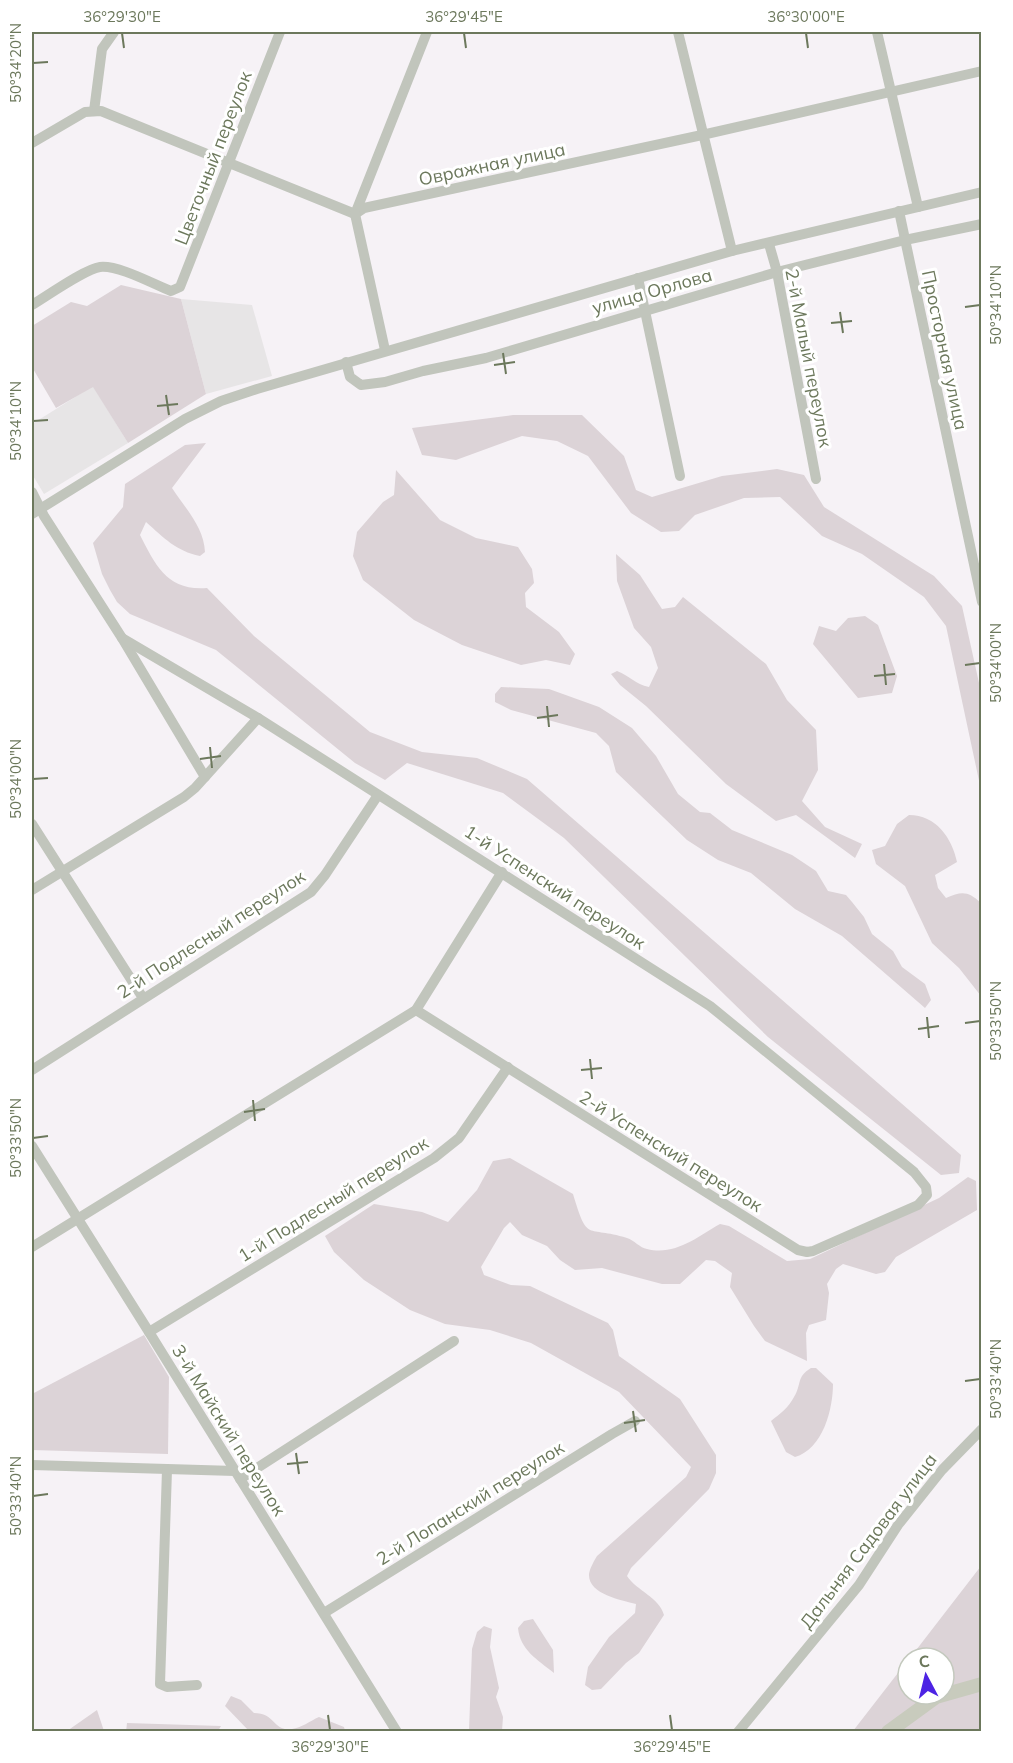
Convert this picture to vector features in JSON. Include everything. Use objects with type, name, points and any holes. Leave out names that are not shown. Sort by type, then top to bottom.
[{"type":"street","points":[[94,111],[102,49],[114,32]]},
{"type":"street","name":"Цветочный переулок","points":[[32,305],[81,275],[99,267],[115,269],[171,291],[180,287],[280,32]]},
{"type":"street","points":[[385,350],[355,214],[427,32]]},
{"type":"street","points":[[678,32],[732,252]]},
{"type":"street","points":[[877,32],[918,207]]},
{"type":"street","name":"Овражная улица","points":[[355,214],[364,208],[702,135],[981,71]]},
{"type":"street","points":[[32,143],[85,112],[101,111],[355,214]]},
{"type":"street","name":"улица Орлова","points":[[36,511],[185,418],[257,388],[732,252],[981,192]]},
{"type":"street","name":"Просторная улица","points":[[899,211],[980,588],[981,602]]},
{"type":"street","name":"улица Орлова","points":[[346,362],[350,377],[361,385],[385,382],[423,371],[486,358],[777,272],[905,240],[981,224]]},
{"type":"street","name":"2-й Малый переулок","points":[[769,244],[777,272],[816,479]]},
{"type":"street","points":[[638,278],[680,476]]},
{"type":"street","name":"1-й Успенский переулок","points":[[32,492],[36,511],[122,638],[205,777]]},
{"type":"street","name":"1-й Успенский переулок","points":[[122,638],[258,718],[710,1006],[914,1172],[926,1186],[927,1195],[918,1205]]},
{"type":"street","points":[[32,890],[184,797],[258,718]]},
{"type":"street","name":"2-й Подлесный переулок","points":[[32,1070],[311,892],[325,875],[378,795]]},
{"type":"street","points":[[32,824],[143,998]]},
{"type":"street","points":[[32,1248],[416,1010],[502,872]]},
{"type":"street","name":"2-й Успенский переулок","points":[[416,1010],[798,1250],[813,1251],[918,1205]]},
{"type":"street","name":"1-й Подлесный переулок","points":[[149,1332],[434,1158],[459,1138],[507,1067]]},
{"type":"street","name":"3-й Майский переулок","points":[[32,1146],[397,1731]]},
{"type":"street","points":[[32,1465],[237,1475],[454,1341]]},
{"type":"street","name":"2-й Лопанский переулок","points":[[324,1613],[636,1421]]},
{"type":"street","name":"Дальняя Садовая улица","points":[[738,1731],[859,1585],[898,1525],[942,1470],[981,1429]]},
{"type":"street","points":[[167,1470],[160,1684],[167,1687],[197,1685]]},
{"type":"shaded area","points":[[121,285],[181,299],[206,394],[128,443],[93,387],[56,408],[32,367],[32,326],[71,302],[87,306]]},
{"type":"shaded area","points":[[181,299],[252,305],[272,376],[206,394]]},
{"type":"shaded area","points":[[93,386],[128,443],[44,494],[32,474],[32,424]]},
{"type":"shaded area","points":[[513,415],[582,415],[624,456],[636,490],[652,497],[722,476],[777,469],[804,475],[824,507],[934,576],[962,606],[981,692],[981,790],[946,626],[924,597],[862,554],[822,536],[780,497],[744,498],[695,515],[679,531],[661,532],[631,513],[588,456],[557,441],[522,436],[456,460],[422,455],[412,428]]},
{"type":"shaded area","points":[[206,443],[172,488],[198,526],[205,552],[200,556],[184,551],[146,522],[140,535],[164,574],[172,581],[182,585],[207,588],[254,636],[370,732],[422,752],[477,758],[527,779],[961,1155],[959,1173],[941,1175],[768,1037],[564,838],[503,793],[407,763],[385,780],[355,763],[216,650],[130,614],[117,602],[102,574],[93,543],[123,507],[125,484],[185,445]]},
{"type":"shaded area","points":[[396,470],[440,520],[476,538],[518,547],[532,569],[534,583],[525,593],[526,607],[559,632],[575,654],[570,665],[546,660],[521,665],[462,645],[414,620],[363,580],[353,556],[357,532],[383,502],[394,495]]},
{"type":"shaded area","points":[[616,554],[640,575],[662,609],[675,607],[683,597],[766,664],[787,700],[816,730],[818,770],[802,801],[825,827],[862,844],[855,858],[796,815],[776,821],[726,784],[611,674],[617,671],[649,687],[658,668],[651,647],[634,628],[617,581]]},
{"type":"shaded area","points":[[865,616],[878,625],[897,676],[892,693],[858,698],[813,644],[819,626],[836,631],[848,618]]},
{"type":"shaded area","points":[[501,687],[549,689],[599,707],[632,728],[656,756],[678,794],[700,812],[710,813],[732,830],[792,855],[816,871],[828,891],[846,895],[864,917],[872,934],[893,951],[902,967],[925,984],[931,1000],[925,1008],[842,936],[795,909],[751,873],[718,860],[687,840],[616,772],[609,746],[596,733],[511,710],[495,702],[495,694]]},
{"type":"shaded area","points":[[909,815],[919,816],[935,824],[947,837],[955,853],[957,862],[935,875],[938,888],[946,898],[965,893],[981,903],[981,996],[959,968],[932,943],[905,886],[876,864],[872,850],[885,846],[897,824]]},
{"type":"shaded area","points":[[510,1158],[573,1194],[582,1220],[590,1230],[627,1238],[644,1248],[667,1250],[685,1244],[720,1224],[729,1226],[787,1261],[810,1259],[939,1198],[968,1177],[976,1181],[977,1210],[896,1257],[885,1272],[876,1274],[843,1264],[836,1269],[827,1284],[829,1293],[826,1320],[809,1325],[806,1333],[807,1361],[765,1341],[730,1287],[732,1273],[715,1261],[706,1260],[680,1284],[662,1284],[602,1268],[575,1270],[560,1260],[547,1246],[522,1235],[510,1222],[504,1228],[481,1267],[484,1275],[511,1285],[530,1286],[608,1323],[613,1330],[619,1356],[680,1399],[716,1455],[716,1473],[709,1489],[631,1568],[627,1576],[658,1603],[664,1615],[639,1653],[601,1689],[592,1690],[585,1685],[588,1667],[609,1637],[635,1613],[636,1604],[606,1595],[594,1587],[590,1581],[591,1567],[597,1556],[686,1477],[691,1467],[619,1392],[531,1343],[490,1330],[445,1324],[410,1310],[364,1280],[334,1252],[325,1236],[374,1204],[422,1212],[448,1222],[477,1190],[493,1161]]},
{"type":"shaded area","points":[[144,1335],[169,1377],[168,1454],[32,1450],[32,1394]]},
{"type":"shaded area","points":[[811,1368],[816,1368],[833,1384],[833,1394],[825,1427],[819,1437],[805,1453],[795,1457],[786,1452],[771,1421],[790,1404],[801,1378]]},
{"type":"shaded area","points":[[981,1566],[981,1731],[853,1731],[896,1675],[896,1706],[956,1706],[956,1646],[919,1646]]},
{"type":"shaded area","points":[[533,1619],[553,1650],[554,1673],[531,1654],[519,1636],[518,1628],[524,1621]]},
{"type":"shaded area","points":[[484,1626],[492,1629],[490,1647],[499,1688],[496,1697],[503,1717],[502,1731],[469,1731],[472,1649],[477,1632]]},
{"type":"shaded area","points":[[231,1696],[241,1700],[254,1713],[267,1716],[281,1728],[302,1726],[319,1717],[344,1727],[345,1731],[249,1731],[225,1706]]},
{"type":"shaded area","points":[[97,1710],[104,1731],[67,1731]]},
{"type":"shaded area","points":[[127,1723],[221,1726],[218,1731],[126,1732]]},
{"type":"waterway","points":[[888,1732],[936,1697],[982,1684]]}]
